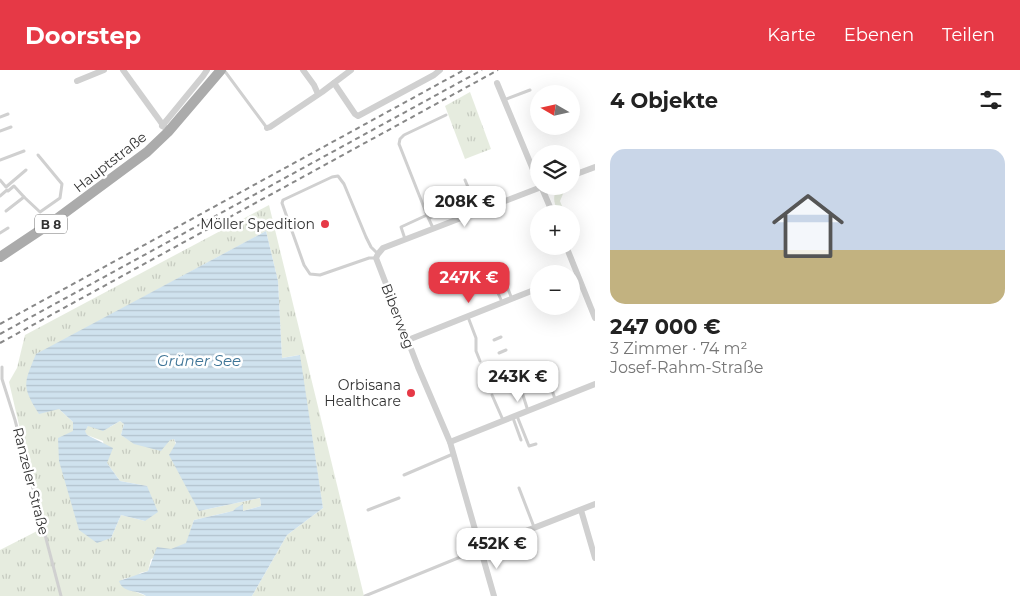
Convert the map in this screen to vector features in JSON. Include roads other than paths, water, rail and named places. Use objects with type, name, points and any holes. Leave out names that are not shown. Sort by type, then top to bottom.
[{"type":"main road","name":"Hauptstraße","points":[[0,257],[45,228],[147,152],[165,129],[222,70]]},
{"type":"street","points":[[77,81],[104,70]]},
{"type":"street","points":[[123,70],[165,129]]},
{"type":"street","name":"Hauptstraße","points":[[165,129],[206,70]]},
{"type":"street","points":[[303,70],[318,94]]},
{"type":"street","points":[[266,128],[351,70]]},
{"type":"street","points":[[334,83],[358,116],[440,70]]},
{"type":"street","points":[[497,83],[530,160]]},
{"type":"street","points":[[580,173],[595,167]]},
{"type":"street","points":[[377,256],[383,248],[530,191]]},
{"type":"street","name":"Biberweg","points":[[377,256],[377,262],[450,442],[494,596]]},
{"type":"street","points":[[580,287],[595,318]]},
{"type":"street","points":[[408,340],[530,292]]},
{"type":"street","points":[[450,442],[595,384]]},
{"type":"street","points":[[480,549],[595,504]]},
{"type":"street","points":[[581,510],[595,558]]},
{"type":"lane","points":[[222,70],[266,128]]},
{"type":"lane","points":[[504,100],[530,90]]},
{"type":"lane","points":[[0,117],[8,114]]},
{"type":"lane","points":[[433,229],[398,144],[404,135],[446,115]]},
{"type":"lane","points":[[0,131],[11,126]]},
{"type":"lane","points":[[0,160],[24,150]]},
{"type":"lane","points":[[7,189],[14,186],[40,212],[60,198],[62,184],[38,155]]},
{"type":"lane","points":[[0,196],[26,170]]},
{"type":"lane","points":[[332,176],[338,176],[344,184],[369,244],[377,256],[320,275],[310,274],[304,265],[282,203],[283,200],[332,176]]},
{"type":"lane","points":[[0,180],[7,189]]},
{"type":"lane","points":[[465,180],[478,212]]},
{"type":"lane","points":[[6,211],[24,197]]},
{"type":"lane","points":[[405,240],[401,227],[472,199]]},
{"type":"lane","points":[[0,233],[8,228]]},
{"type":"lane","points":[[502,274],[512,299]]},
{"type":"lane","points":[[494,284],[502,303]]},
{"type":"lane","points":[[467,316],[476,338],[476,352],[480,361]]},
{"type":"lane","points":[[494,340],[501,337]]},
{"type":"lane","points":[[498,353],[506,350]]},
{"type":"lane","name":"Ranzeler Straße","points":[[2,367],[1,379],[15,420],[61,596]]},
{"type":"lane","points":[[528,411],[521,390],[548,378],[555,400]]},
{"type":"lane","points":[[492,395],[503,421]]},
{"type":"lane","points":[[515,416],[522,440]]},
{"type":"lane","points":[[515,416],[529,446],[536,444]]},
{"type":"lane","points":[[404,475],[453,454]]},
{"type":"lane","points":[[519,488],[534,528]]},
{"type":"lane","points":[[368,510],[399,498]]},
{"type":"lane","points":[[364,596],[480,549]]},
{"type":"water","name":"Grüner See","points":[[266,231],[278,281],[282,358],[300,355],[323,508],[287,535],[252,596],[146,596],[127,590],[119,581],[148,571],[157,547],[171,549],[186,543],[194,520],[233,511],[243,504],[243,511],[261,506],[260,498],[199,511],[169,455],[176,443],[174,439],[170,440],[161,451],[134,444],[121,435],[124,424],[120,421],[103,431],[88,426],[85,431],[87,435],[113,448],[107,463],[120,481],[147,486],[158,512],[145,521],[121,515],[111,538],[97,543],[79,530],[59,461],[58,438],[73,431],[73,422],[59,409],[39,414],[29,397],[26,384],[32,364],[36,354]]},
{"type":"railway","points":[[0,324],[464,70]]},
{"type":"railway","points":[[0,334],[482,70]]},
{"type":"railway","points":[[0,343],[498,70]]},
{"type":"place","name":"Möller Spedition","points":[[325,224]]},
{"type":"place","name":"Orbisana Healthcare","points":[[411,393]]}]
